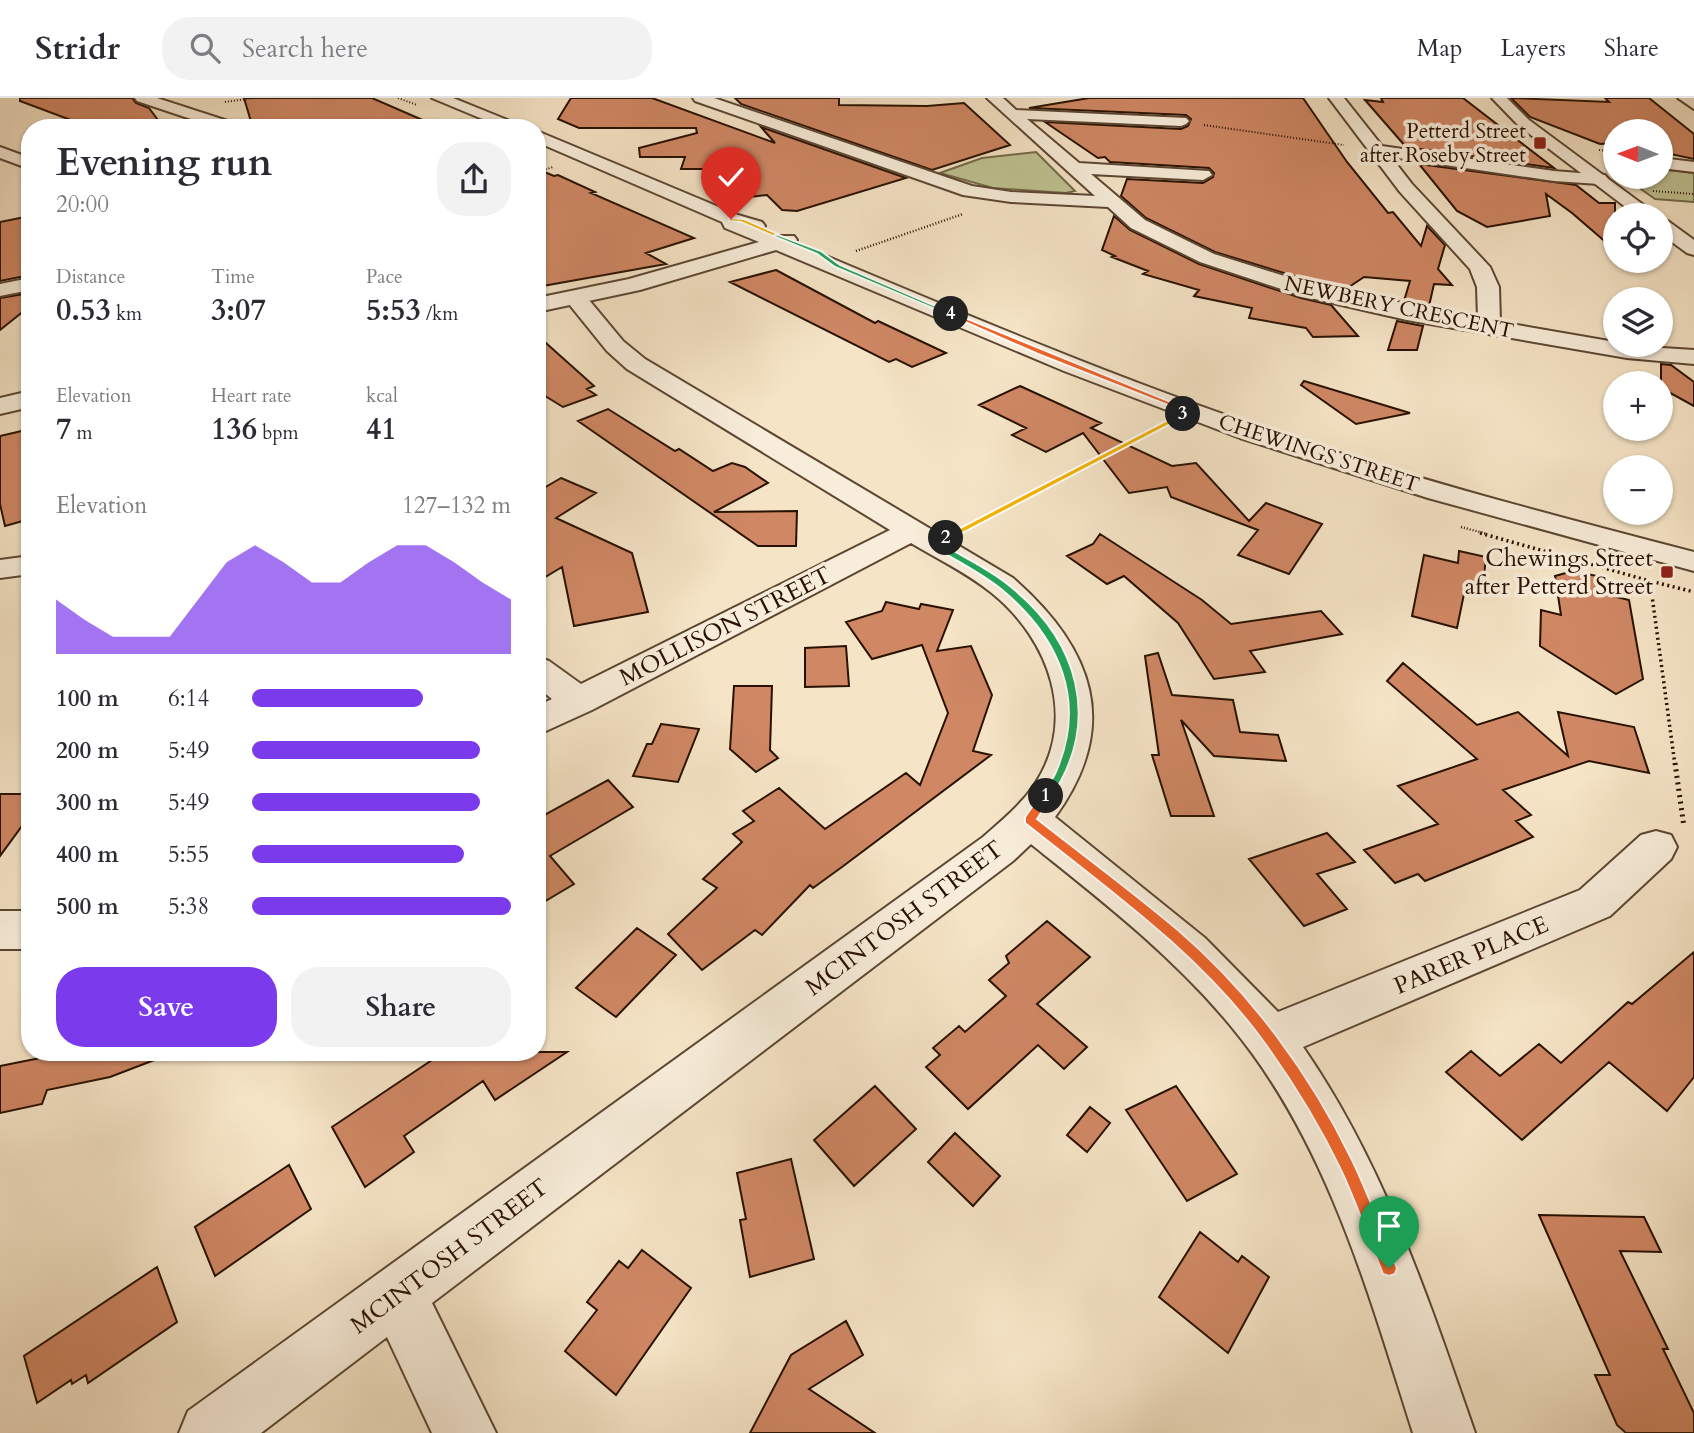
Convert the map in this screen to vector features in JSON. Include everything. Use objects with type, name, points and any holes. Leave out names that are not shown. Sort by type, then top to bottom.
[{"type":"street","points":[[142,98],[206,119]]},
{"type":"street","points":[[439,98],[495,119]]},
{"type":"street","points":[[700,98],[959,188],[1011,197],[1112,202]]},
{"type":"street","name":"NEWBERY CRESCENT","points":[[994,98],[1138,224],[1168,241],[1254,275],[1340,299],[1489,327],[1627,351],[1694,357]]},
{"type":"street","points":[[1336,98],[1406,187],[1480,267],[1488,287],[1489,327]]},
{"type":"street","points":[[1499,98],[1524,123],[1632,203]]},
{"type":"street","points":[[1685,98],[1694,105]]},
{"type":"street","points":[[1012,114],[1181,121]]},
{"type":"street","name":"CHEWINGS STREET","points":[[546,140],[731,219],[732,224],[777,239],[850,255],[1040,353],[1190,411],[1421,487],[1694,562]]},
{"type":"street","points":[[1376,150],[1554,176],[1599,179]]},
{"type":"street","points":[[0,152],[21,160]]},
{"type":"street","points":[[1566,154],[1598,155]]},
{"type":"street","points":[[1673,164],[1694,167]]},
{"type":"street","points":[[1073,168],[1203,175]]},
{"type":"street","points":[[1673,234],[1694,249]]},
{"type":"street","points":[[557,302],[667,274],[690,271],[777,239]]},
{"type":"street","points":[[0,290],[21,286]]},
{"type":"street","name":"MCINTOSH STREET","points":[[210,1433],[998,849],[1030,820],[1060,776],[1074,732],[1074,690],[1060,651],[1036,616],[1003,585],[636,364],[557,302]]},
{"type":"street","points":[[0,406],[21,401]]},
{"type":"street","name":"MOLLISON STREET","points":[[546,718],[924,537]]},
{"type":"street","points":[[0,569],[21,566]]},
{"type":"street","points":[[546,676],[579,701]]},
{"type":"street","points":[[1030,820],[1176,936],[1240,1001],[1270,1038],[1323,1120],[1347,1166],[1389,1268],[1444,1433]]},
{"type":"street","name":"PARER PLACE","points":[[1270,1038],[1595,903],[1672,840]]},
{"type":"street","points":[[0,930],[21,930]]},
{"type":"street","points":[[397,1295],[465,1433]]},
{"type":"path","points":[[1181,121],[1376,150]]},
{"type":"path","points":[[850,255],[1011,197]]},
{"type":"path","points":[[924,537],[1190,411]]},
{"type":"path","points":[[1672,840],[1684,828],[1650,581],[1694,592]]},
{"type":"green space","points":[[1036,152],[1075,191],[1066,193],[993,188],[940,173],[982,158]]},
{"type":"green space","points":[[1673,170],[1694,173],[1694,202],[1655,199],[1641,189],[1673,189]]},
{"type":"building","points":[[20,98],[132,98],[136,103],[149,108],[157,119],[68,119],[20,101]]},
{"type":"building","points":[[244,98],[372,98],[420,119],[250,119]]},
{"type":"building","points":[[571,98],[652,98],[775,143],[761,127],[906,178],[797,211],[782,210],[767,195],[750,197],[741,182],[721,182],[724,169],[681,169],[685,157],[640,157],[639,148],[697,133],[696,128],[579,128],[558,119]]},
{"type":"building","points":[[735,98],[839,98],[839,105],[927,106],[964,103],[1010,145],[932,170],[741,104]]},
{"type":"building","points":[[1089,98],[1303,98],[1347,162],[1388,213],[1393,212],[1421,246],[1427,226],[1445,245],[1438,269],[1452,285],[1434,284],[1429,306],[1404,301],[1410,281],[1364,277],[1346,289],[1317,283],[1215,252],[1146,218],[1121,196],[1127,179],[1203,183],[1213,177],[1214,173],[1209,168],[1110,162],[1105,157],[1098,158],[1045,122],[1181,129],[1188,126],[1191,119],[1186,115],[1029,108]]},
{"type":"building","points":[[1381,98],[1463,98],[1554,168],[1406,147],[1365,100],[1383,102]]},
{"type":"building","points":[[1511,98],[1609,102],[1605,98],[1649,98],[1694,134],[1694,159],[1673,155],[1673,119],[1603,119],[1603,144],[1600,144],[1530,117]]},
{"type":"building","points":[[1419,164],[1576,185],[1599,203],[1603,203],[1603,240],[1546,194],[1550,216],[1487,227],[1457,211]]},
{"type":"building","points":[[546,173],[558,175],[595,192],[591,193],[694,238],[646,253],[666,264],[546,285]]},
{"type":"building","points":[[1114,216],[1130,230],[1199,264],[1301,298],[1331,305],[1358,336],[1313,337],[1306,328],[1249,318],[1252,308],[1194,296],[1199,290],[1143,274],[1148,271],[1112,257],[1115,256],[1102,250]]},
{"type":"building","points":[[21,218],[21,277],[0,281],[0,222]]},
{"type":"building","points":[[776,270],[875,323],[878,321],[946,353],[912,367],[896,359],[889,362],[730,282]]},
{"type":"building","points":[[21,294],[21,313],[0,330],[0,298]]},
{"type":"building","points":[[1397,321],[1423,326],[1417,350],[1388,350]]},
{"type":"building","points":[[546,343],[594,386],[587,389],[596,395],[563,407],[546,397]]},
{"type":"building","points":[[1661,364],[1671,365],[1694,382],[1694,406],[1673,395],[1673,371],[1661,371]]},
{"type":"building","points":[[1304,381],[1410,413],[1356,424],[1301,385]]},
{"type":"building","points":[[1020,386],[1101,423],[1091,428],[1172,466],[1196,463],[1249,521],[1266,503],[1322,524],[1289,574],[1238,555],[1258,530],[1171,497],[1167,487],[1129,493],[1083,433],[1046,452],[1012,435],[1026,428],[979,405]]},
{"type":"building","points":[[608,409],[713,471],[732,463],[745,467],[768,483],[714,512],[797,511],[796,546],[758,546],[578,421]]},
{"type":"building","points":[[21,431],[21,522],[5,526],[0,504],[0,436]]},
{"type":"building","points":[[561,478],[596,493],[556,518],[632,553],[648,612],[574,626],[562,567],[546,577],[546,487]]},
{"type":"building","points":[[1100,534],[1202,600],[1231,624],[1321,611],[1342,634],[1250,651],[1265,672],[1214,679],[1178,623],[1124,576],[1107,584],[1067,556],[1093,544]]},
{"type":"building","points":[[1459,551],[1486,557],[1482,594],[1465,589],[1457,628],[1412,616],[1424,555],[1458,563]]},
{"type":"building","points":[[1573,571],[1597,576],[1600,593],[1629,600],[1643,679],[1616,694],[1540,646],[1541,610],[1561,615],[1555,576]]},
{"type":"building","points":[[886,602],[919,609],[921,604],[953,610],[937,651],[971,646],[992,695],[973,751],[991,755],[813,888],[810,885],[762,935],[755,930],[702,970],[668,934],[717,888],[703,879],[742,842],[733,834],[754,821],[743,811],[779,788],[825,829],[906,773],[920,785],[948,713],[922,645],[872,659],[846,622],[882,611]]},
{"type":"building","points":[[846,646],[849,686],[805,687],[805,648]]},
{"type":"building","points":[[1158,653],[1172,695],[1233,700],[1240,732],[1278,735],[1286,761],[1214,756],[1181,720],[1214,816],[1171,816],[1152,755],[1159,755],[1145,656]]},
{"type":"building","points":[[1403,663],[1477,725],[1518,712],[1568,756],[1558,712],[1634,727],[1649,773],[1589,761],[1503,790],[1531,815],[1516,821],[1533,837],[1425,881],[1418,874],[1395,883],[1364,850],[1438,824],[1398,786],[1477,759],[1387,681]]},
{"type":"building","points":[[734,686],[772,686],[770,750],[778,758],[756,772],[730,749]]},
{"type":"building","points":[[661,724],[699,729],[678,782],[633,776],[647,744],[652,744]]},
{"type":"building","points":[[608,780],[633,807],[550,856],[574,884],[546,901],[546,814]]},
{"type":"building","points":[[0,794],[21,794],[21,827],[0,856]]},
{"type":"building","points":[[1327,833],[1355,862],[1317,874],[1347,909],[1304,926],[1249,859]]},
{"type":"building","points":[[1047,921],[1090,957],[1037,1004],[1087,1047],[1064,1069],[1038,1045],[968,1109],[926,1067],[940,1055],[933,1048],[959,1026],[965,1032],[1006,996],[989,980],[1009,963],[1006,956]]},
{"type":"building","points":[[637,928],[676,955],[616,1017],[576,988]]},
{"type":"building","points":[[1694,952],[1694,1077],[1667,1111],[1609,1062],[1522,1140],[1446,1072],[1471,1051],[1500,1076],[1539,1044],[1561,1063],[1628,1002],[1632,1004]]},
{"type":"building","points":[[546,1052],[567,1052],[495,1100],[483,1081],[404,1136],[414,1152],[365,1187],[332,1127],[431,1061],[546,1061]]},
{"type":"building","points":[[25,1061],[152,1061],[110,1077],[47,1090],[42,1104],[0,1113],[0,1066]]},
{"type":"building","points":[[875,1086],[916,1129],[854,1186],[814,1140]]},
{"type":"building","points":[[1176,1086],[1237,1174],[1187,1201],[1126,1110]]},
{"type":"building","points":[[1090,1107],[1110,1123],[1087,1152],[1067,1135]]},
{"type":"building","points":[[955,1133],[1000,1176],[973,1206],[928,1162]]},
{"type":"building","points":[[791,1159],[814,1259],[750,1277],[740,1220],[746,1219],[737,1173]]},
{"type":"building","points":[[289,1165],[311,1209],[215,1276],[195,1227]]},
{"type":"building","points":[[1539,1215],[1644,1217],[1661,1252],[1620,1251],[1668,1349],[1663,1349],[1694,1413],[1694,1433],[1626,1433],[1617,1425],[1595,1375],[1610,1375]]},
{"type":"building","points":[[1200,1232],[1238,1262],[1242,1256],[1269,1277],[1228,1353],[1159,1297]]},
{"type":"building","points":[[642,1250],[691,1288],[616,1395],[565,1351],[597,1310],[587,1302],[619,1261],[628,1268]]},
{"type":"building","points":[[157,1267],[177,1322],[88,1383],[86,1375],[72,1384],[71,1380],[37,1403],[24,1356]]},
{"type":"building","points":[[846,1321],[863,1355],[809,1389],[875,1433],[750,1433],[791,1355]]},
{"type":"place","name":"Petterd Street after Roseby Street","points":[[1540,143]]},
{"type":"place","name":"Chewings Street after Petterd Street","points":[[1667,572]]},
{"type":"route","points":[[731,219],[742,220],[819,253],[837,266],[1040,353],[1190,411],[935,544],[1003,585],[1036,616],[1060,651],[1074,690],[1074,732],[1060,776],[1030,820],[1176,936],[1240,1001],[1270,1038],[1323,1120],[1347,1166],[1389,1268]]}]
